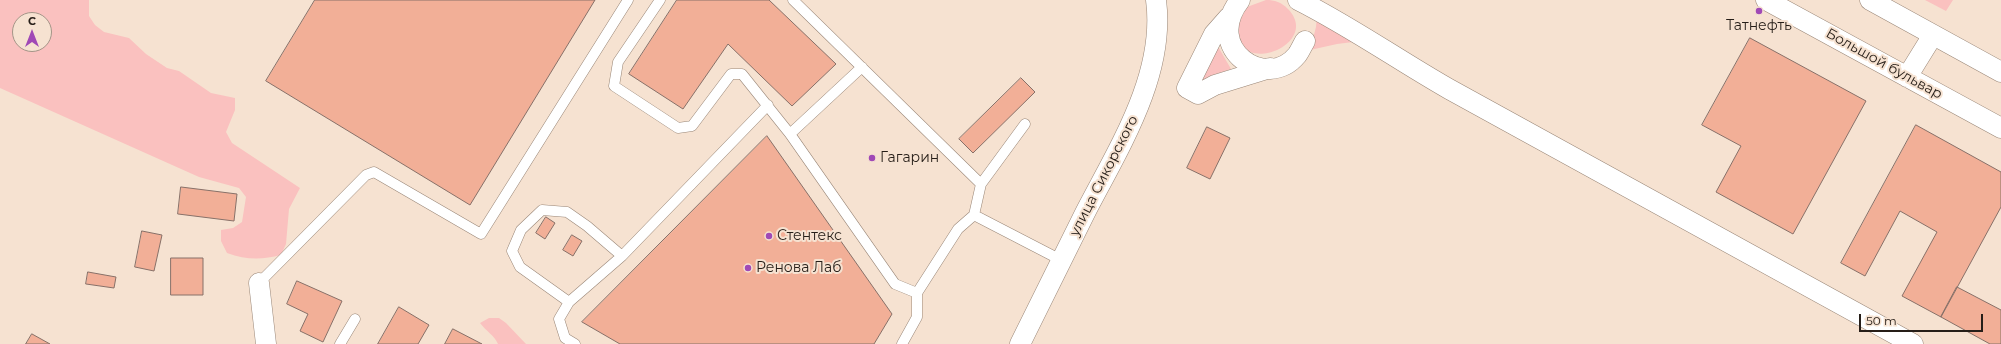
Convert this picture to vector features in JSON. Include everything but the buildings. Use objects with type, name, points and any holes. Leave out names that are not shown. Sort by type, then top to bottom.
[{"type":"street","name":"улица Сикорского","points":[[1020,344],[1061,260],[1131,125],[1147,86],[1155,51],[1156,0]]},
{"type":"street","points":[[1298,0],[1361,35],[1396,58],[1912,344]]},
{"type":"street","name":"Большой бульвар","points":[[1766,0],[2001,128]]},
{"type":"street","points":[[1870,0],[2001,72]]},
{"type":"street","points":[[1233,7],[1227,33],[1232,48],[1242,59],[1255,67],[1270,68]]},
{"type":"street","points":[[1233,7],[1214,34],[1187,88],[1198,94],[1215,85],[1283,65],[1296,56],[1305,41]]},
{"type":"street","points":[[1908,77],[1933,35]]},
{"type":"street","points":[[259,283],[266,344]]},
{"type":"lane","points":[[259,283],[366,175],[374,172],[481,234],[628,0]]},
{"type":"lane","points":[[660,0],[618,62],[614,86],[678,128],[692,126],[731,74],[742,74],[790,134],[895,284],[917,293]]},
{"type":"lane","points":[[793,0],[981,184]]},
{"type":"lane","points":[[790,134],[862,67]]},
{"type":"lane","points":[[575,344],[565,338],[559,319],[570,302],[622,256],[768,105]]},
{"type":"lane","points":[[902,344],[917,317],[917,293],[958,228],[974,215],[981,184],[1025,124]]},
{"type":"lane","points":[[570,302],[520,267],[512,251],[521,230],[542,210],[567,212],[587,226],[622,256]]},
{"type":"lane","points":[[974,215],[1061,260]]},
{"type":"lane","points":[[340,344],[355,319]]},
{"type":"shaded area","points":[[0,0],[89,0],[89,16],[95,25],[104,32],[129,38],[146,54],[167,68],[179,71],[211,93],[235,98],[235,110],[226,132],[232,143],[300,188],[289,209],[286,244],[281,255],[267,258],[254,258],[241,257],[227,253],[221,241],[221,230],[233,228],[242,222],[246,197],[239,188],[199,177],[0,88]]},
{"type":"shaded area","points":[[1266,0],[1278,2],[1288,9],[1295,20],[1296,31],[1291,40],[1283,47],[1272,52],[1261,54],[1250,52],[1242,46],[1235,29],[1247,7]]},
{"type":"shaded area","points":[[1925,0],[1953,0],[1946,11]]},
{"type":"shaded area","points":[[1317,15],[1353,38],[1353,42],[1310,50],[1316,27]]},
{"type":"shaded area","points":[[1216,43],[1231,69],[1216,74],[1198,85]]},
{"type":"shaded area","points":[[489,318],[499,318],[506,323],[526,344],[498,344],[480,323]]},
{"type":"place","name":"Татнефть","points":[[1759,11]]},
{"type":"place","name":"Гагарин","points":[[872,158]]},
{"type":"place","name":"Стентекс","points":[[769,236]]},
{"type":"place","name":"Ренова Лаб","points":[[748,268]]}]
